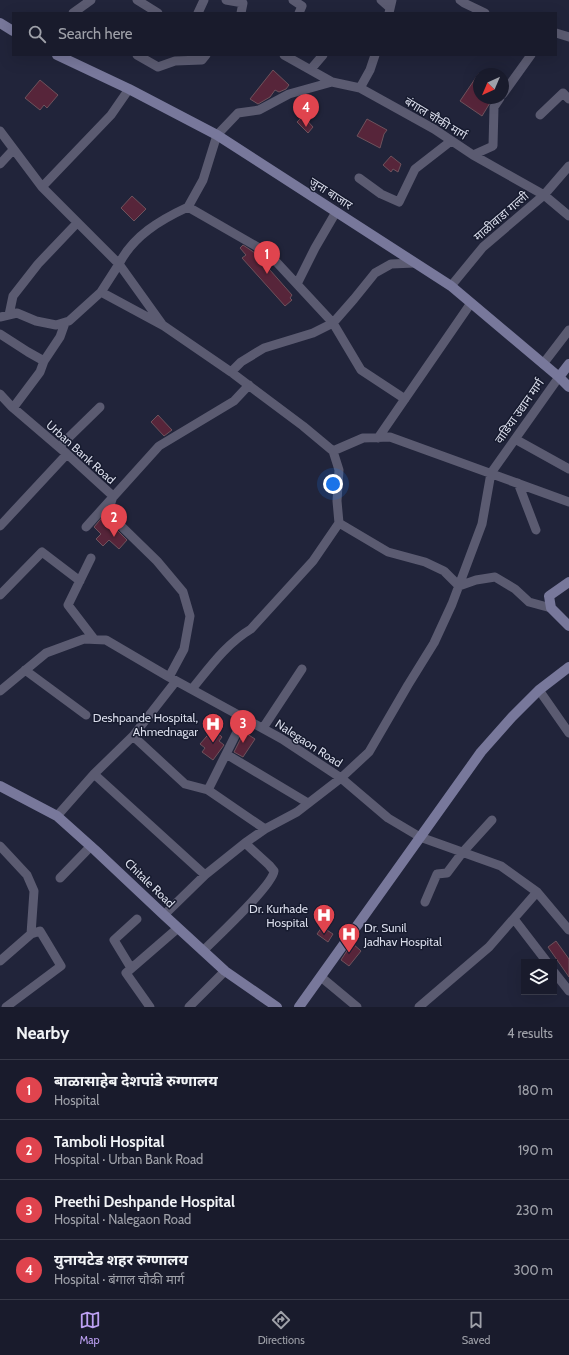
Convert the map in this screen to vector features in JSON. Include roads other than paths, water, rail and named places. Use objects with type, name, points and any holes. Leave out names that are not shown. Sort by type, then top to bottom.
[{"type":"street","points":[[74,12],[91,0]]},
{"type":"street","points":[[137,0],[156,12]]},
{"type":"street","points":[[198,12],[204,0]]},
{"type":"street","points":[[226,0],[243,3],[241,12]]},
{"type":"street","points":[[293,0],[302,6],[299,12]]},
{"type":"street","points":[[381,0],[390,7]]},
{"type":"street","points":[[460,0],[483,12]]},
{"type":"street","points":[[0,23],[12,30]]},
{"type":"street","points":[[557,33],[569,38]]},
{"type":"street","name":"जुना बाजार","points":[[59,56],[129,89],[217,135],[451,286],[569,387]]},
{"type":"street","points":[[139,56],[158,67],[175,61],[202,60],[205,56]]},
{"type":"street","name":"बंगाल चौकी मार्ग","points":[[286,56],[332,82],[360,88],[544,195],[569,216]]},
{"type":"street","points":[[311,69],[322,56]]},
{"type":"street","points":[[360,88],[370,70],[375,56]]},
{"type":"street","points":[[509,86],[530,56]]},
{"type":"street","points":[[0,317],[17,313],[36,321],[56,325],[69,321],[101,292],[137,238],[165,218],[188,207],[203,180],[217,135],[238,113],[259,110],[288,94],[332,82]]},
{"type":"street","points":[[42,187],[86,139],[111,115],[129,89]]},
{"type":"street","points":[[540,115],[563,93],[569,99]]},
{"type":"street","points":[[473,155],[493,146],[494,107],[496,104]]},
{"type":"street","points":[[0,131],[42,187],[119,264],[164,326]]},
{"type":"street","points":[[359,178],[381,194],[399,202],[415,170],[451,141]]},
{"type":"street","points":[[0,164],[14,150]]},
{"type":"street","name":"माळीवाडा गल्ली","points":[[451,286],[483,247],[544,195],[569,166]]},
{"type":"street","points":[[188,207],[268,254],[333,322],[361,370],[405,399]]},
{"type":"street","points":[[297,284],[315,248],[336,212]]},
{"type":"street","points":[[9,315],[13,296],[38,264],[78,223]]},
{"type":"street","points":[[231,372],[241,362],[264,348],[313,333],[333,322],[354,300],[375,273],[391,264],[415,263]]},
{"type":"street","points":[[101,292],[164,326],[249,385],[333,451],[339,470],[337,501],[339,523],[313,561],[251,629],[240,636],[222,652],[192,690]]},
{"type":"street","points":[[378,438],[471,303]]},
{"type":"street","points":[[13,408],[40,372],[44,361],[60,337],[65,323]]},
{"type":"street","points":[[543,364],[569,330]]},
{"type":"street","points":[[0,334],[44,361]]},
{"type":"street","name":"वाडिया उद्यान मार्ग","points":[[491,473],[569,364]]},
{"type":"street","points":[[86,527],[159,446],[234,401],[249,385]]},
{"type":"street","name":"Urban Bank Road","points":[[0,394],[13,408],[113,496],[110,506],[117,522],[158,561],[183,592],[190,616],[184,649],[173,679],[133,736],[94,774],[57,816]]},
{"type":"street","points":[[59,447],[100,407]]},
{"type":"street","points":[[333,451],[362,438],[390,437],[569,502]]},
{"type":"street","points":[[515,438],[569,469]]},
{"type":"street","points":[[0,526],[67,454]]},
{"type":"street","points":[[164,915],[205,875],[245,843],[265,829],[297,812],[308,804],[341,778],[369,752],[434,643],[452,604],[482,524],[491,473]]},
{"type":"street","points":[[518,483],[536,530]]},
{"type":"street","points":[[339,523],[388,552],[425,562],[444,571],[459,586]]},
{"type":"street","points":[[0,595],[42,552],[80,581]]},
{"type":"street","points":[[91,558],[68,605],[94,639]]},
{"type":"street","points":[[459,586],[476,580],[495,577],[515,589],[529,602],[551,608],[569,626]]},
{"type":"street","points":[[551,608],[549,596],[569,582]]},
{"type":"street","name":"Nalegaon Road","points":[[0,691],[46,653],[84,639],[106,640],[192,690],[282,739],[341,778],[388,818],[420,837],[501,866],[537,892],[568,926]]},
{"type":"street","points":[[299,1007],[481,752],[512,717],[539,690],[569,667]]},
{"type":"street","points":[[263,728],[302,669]]},
{"type":"street","points":[[25,670],[86,715]]},
{"type":"street","points":[[539,690],[569,733]]},
{"type":"street","points":[[208,790],[244,718]]},
{"type":"street","points":[[133,736],[185,784],[208,790],[265,829]]},
{"type":"street","points":[[226,754],[308,804]]},
{"type":"street","points":[[94,774],[205,875]]},
{"type":"street","name":"Chitale Road","points":[[0,786],[57,816],[225,971],[277,1007]]},
{"type":"street","points":[[425,902],[437,874],[447,873],[462,853],[492,820]]},
{"type":"street","points":[[203,951],[264,888],[273,875],[274,871],[269,865],[245,843]]},
{"type":"street","points":[[0,846],[27,875],[34,891],[31,934]]},
{"type":"street","points":[[60,878],[91,846]]},
{"type":"street","points":[[419,1007],[489,947],[537,892]]},
{"type":"street","points":[[131,968],[114,940],[136,919]]},
{"type":"street","points":[[514,919],[545,959]]},
{"type":"street","points":[[150,1007],[126,973],[178,928]]},
{"type":"street","points":[[0,961],[31,934],[40,931],[62,966],[6,1007]]},
{"type":"street","points":[[189,1007],[225,971]]},
{"type":"street","points":[[557,976],[569,991]]},
{"type":"street","points":[[320,977],[357,1007]]},
{"type":"place","name":"युनायटेड शहर रुग्णालय","points":[[306,127]]},
{"type":"place","name":"बाळासाहेब देशपांडे रुग्णालय","points":[[267,274]]},
{"type":"place","name":"Tamboli Hospital","points":[[114,537]]},
{"type":"place","name":"Preethi Deshpande Hospital","points":[[243,743]]},
{"type":"place","name":"Deshpande Hospital, Ahmednagar","points":[[213,744]]},
{"type":"place","name":"Dr. Kurhade Hospital","points":[[324,934]]},
{"type":"place","name":"Dr. Sunil Jadhav Hospital","points":[[349,954]]}]
